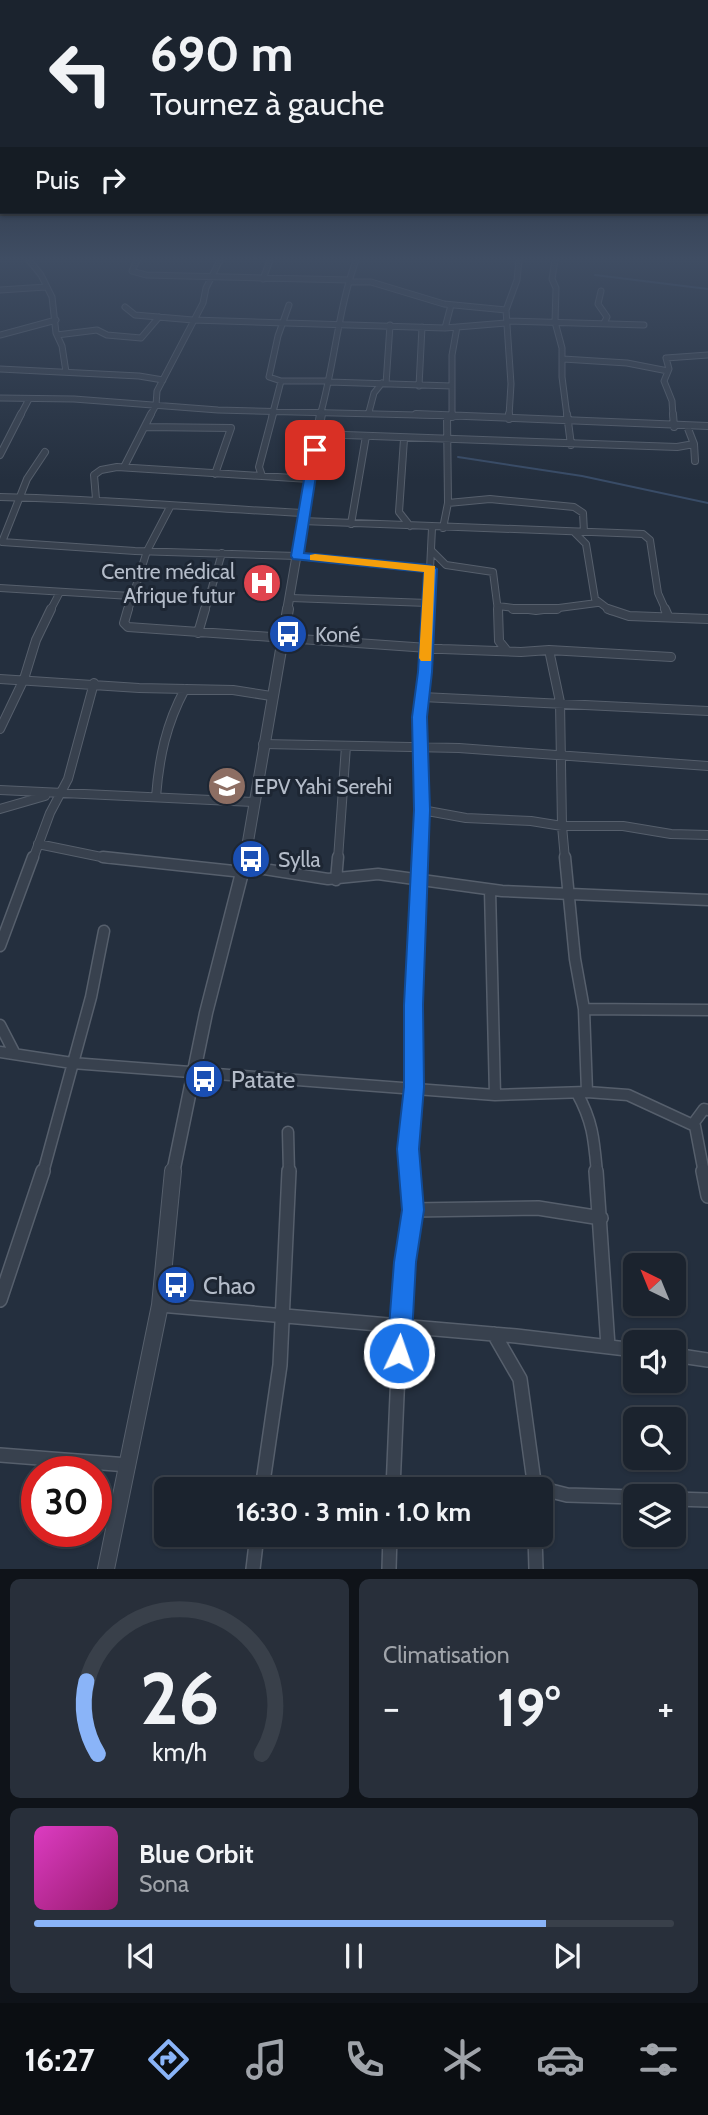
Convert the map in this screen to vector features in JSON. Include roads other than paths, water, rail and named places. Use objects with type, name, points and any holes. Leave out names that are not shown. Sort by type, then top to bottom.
[{"type":"street","points":[[66,372],[62,346],[57,335],[75,333]]},
{"type":"street","points":[[103,333],[141,338],[145,333]]},
{"type":"street","points":[[124,467],[156,405],[156,396],[186,333]]},
{"type":"street","points":[[281,333],[268,373],[272,379],[452,387]]},
{"type":"street","points":[[106,1569],[159,1305],[173,1172],[206,1013],[243,869],[271,696],[291,598],[302,517],[337,333]]},
{"type":"street","points":[[369,412],[372,397],[384,384],[389,333]]},
{"type":"street","points":[[419,386],[422,333]]},
{"type":"street","points":[[394,1477],[400,1325],[405,1262],[413,1210],[408,1149],[414,1087],[413,1032],[422,810],[419,717],[425,672],[424,646],[432,551],[437,528],[448,503],[446,440],[456,333]]},
{"type":"street","points":[[508,333],[511,384],[509,419]]},
{"type":"street","points":[[557,333],[563,359],[562,377],[571,445]]},
{"type":"street","points":[[674,426],[671,401],[664,381],[668,371],[666,358],[708,355]]},
{"type":"street","points":[[563,359],[627,363],[668,371]]},
{"type":"street","points":[[0,369],[139,376],[163,380]]},
{"type":"street","points":[[262,476],[259,467],[281,381]]},
{"type":"street","points":[[0,398],[218,410],[369,412],[708,426]]},
{"type":"street","points":[[0,455],[29,399]]},
{"type":"street","points":[[687,426],[694,444],[695,461]]},
{"type":"street","points":[[145,427],[231,429],[215,474]]},
{"type":"street","points":[[318,434],[571,445],[677,447],[694,444]]},
{"type":"street","points":[[351,524],[366,436]]},
{"type":"street","points":[[404,439],[399,512],[410,526]]},
{"type":"street","points":[[45,452],[31,471],[4,530],[2,542],[19,545],[298,556],[430,569]]},
{"type":"street","points":[[96,499],[94,475],[101,470],[124,467],[309,478]]},
{"type":"street","points":[[0,497],[96,499],[302,517],[351,524],[643,534],[649,537],[658,593],[668,616]]},
{"type":"street","points":[[448,503],[490,499],[573,508],[583,513],[584,532]]},
{"type":"street","points":[[170,507],[147,551],[131,596],[124,623],[128,627],[283,639],[671,657]]},
{"type":"street","points":[[575,532],[586,544],[597,603]]},
{"type":"street","points":[[432,551],[446,565],[491,571],[498,606],[499,640],[507,651]]},
{"type":"street","points":[[198,633],[222,553]]},
{"type":"street","points":[[0,588],[131,596]]},
{"type":"street","points":[[0,729],[24,679],[36,640],[61,592]]},
{"type":"street","points":[[291,598],[428,603]]},
{"type":"street","points":[[498,606],[514,610],[550,612],[597,603],[626,615],[708,619]]},
{"type":"street","points":[[549,650],[560,702],[562,826],[571,894],[575,959],[584,1009],[582,1092],[594,1133],[608,1346]]},
{"type":"street","points":[[0,679],[233,690],[271,696]]},
{"type":"street","points":[[0,946],[50,813],[72,768],[94,684]]},
{"type":"street","points":[[156,797],[159,762],[170,716],[186,689]]},
{"type":"street","points":[[422,698],[708,710]]},
{"type":"street","points":[[263,744],[459,748],[708,766]]},
{"type":"street","points":[[336,880],[346,746]]},
{"type":"street","points":[[0,790],[253,802]]},
{"type":"street","points":[[0,809],[58,794]]},
{"type":"street","points":[[422,810],[466,818],[531,821],[562,826],[623,826],[671,834],[708,835]]},
{"type":"street","points":[[38,844],[113,859],[243,869],[336,880],[368,874],[490,890],[708,900]]},
{"type":"street","points":[[490,890],[495,1095]]},
{"type":"street","points":[[0,1300],[2,1285],[52,1145],[91,997],[104,931]]},
{"type":"street","points":[[584,1009],[708,1010]]},
{"type":"street","points":[[0,1025],[15,1054]]},
{"type":"street","points":[[0,1052],[72,1063],[495,1095],[582,1092],[636,1097],[654,1108],[693,1124]]},
{"type":"street","points":[[708,1110],[704,1109],[693,1124],[708,1196]]},
{"type":"street","points":[[264,1477],[279,1382],[284,1318],[290,1140],[288,1132]]},
{"type":"street","points":[[413,1210],[538,1209],[601,1217]]},
{"type":"street","points":[[159,1305],[284,1318],[400,1325],[623,1348]]},
{"type":"street","points":[[494,1334],[520,1380],[533,1477]]},
{"type":"street","points":[[686,1357],[708,1360]]},
{"type":"street","points":[[0,1455],[128,1465]]},
{"type":"street","points":[[553,1492],[567,1495],[623,1497]]},
{"type":"street","points":[[686,1499],[708,1500]]},
{"type":"street","points":[[253,1569],[256,1547]]},
{"type":"street","points":[[389,1569],[390,1547]]},
{"type":"street","points":[[535,1547],[536,1569]]},
{"type":"waterway","points":[[458,457],[582,476],[708,503]]},
{"type":"place","name":"Centre médical Afrique futur","points":[[262,583]]},
{"type":"place","name":"Koné","points":[[288,634]]},
{"type":"place","name":"EPV Yahi Serehi","points":[[227,786]]},
{"type":"place","name":"Sylla","points":[[251,859]]},
{"type":"place","name":"Patate","points":[[204,1079]]},
{"type":"place","name":"Chao","points":[[176,1285]]}]
